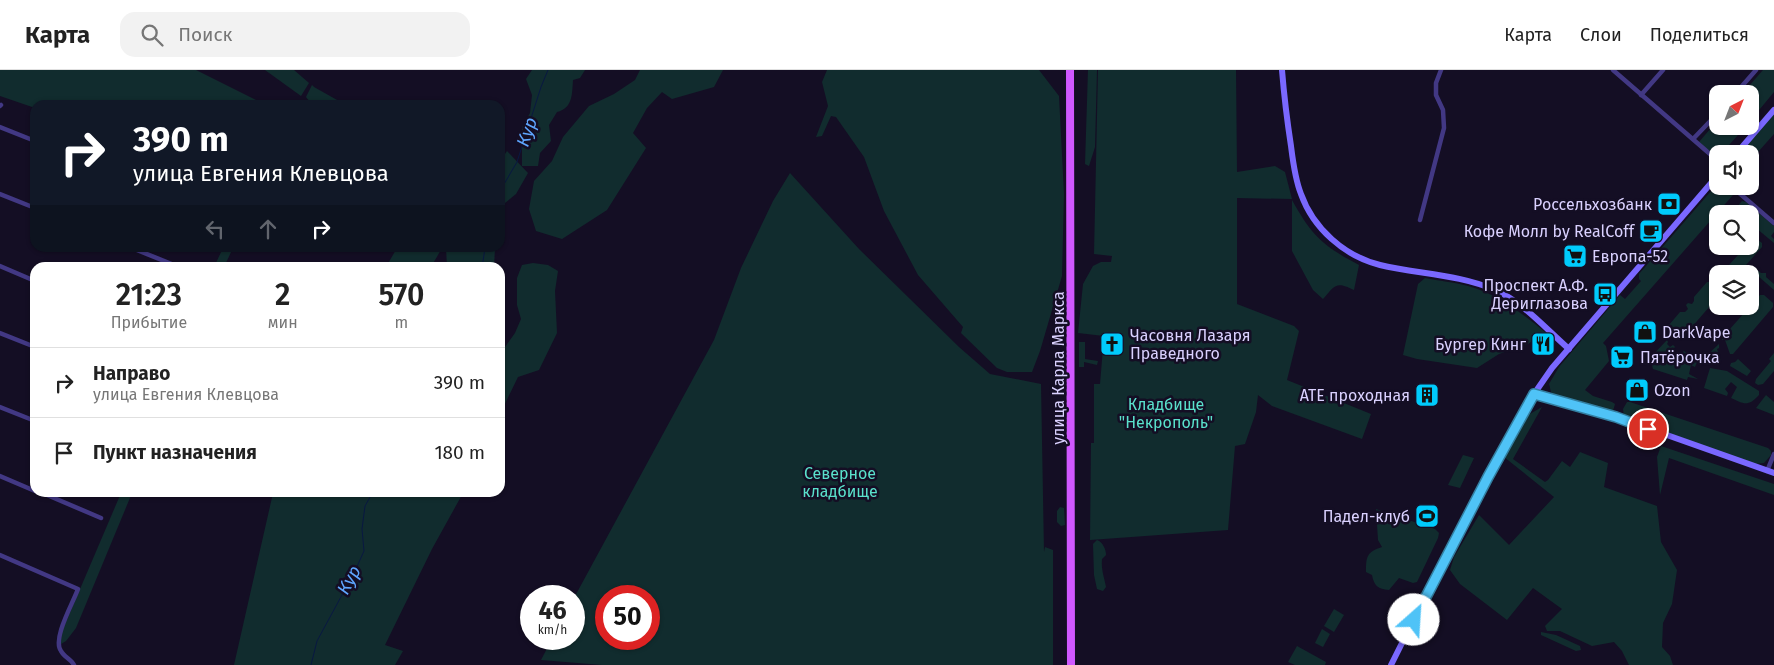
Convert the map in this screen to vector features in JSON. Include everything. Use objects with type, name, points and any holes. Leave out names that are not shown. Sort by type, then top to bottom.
[{"type":"main road","name":"улица Карла Маркса","points":[[1070,70],[1071,665]]},
{"type":"main road","points":[[1282,70],[1294,170],[1300,194],[1313,218],[1331,239],[1350,253],[1378,264],[1460,280],[1496,290],[1522,307],[1569,349]]},
{"type":"main road","points":[[1744,145],[1774,110]]},
{"type":"main road","points":[[1391,665],[1436,575],[1534,394],[1569,349],[1709,184]]},
{"type":"main road","points":[[1534,394],[1616,417],[1771,472]]},
{"type":"street","points":[[1420,220],[1444,128],[1443,110],[1436,95],[1436,83],[1441,70]]},
{"type":"street","points":[[1613,70],[1709,152]]},
{"type":"street","points":[[1641,95],[1663,70]]},
{"type":"street","points":[[1743,85],[1756,70]]},
{"type":"street","points":[[1693,139],[1709,122]]},
{"type":"street","points":[[0,127],[30,139]]},
{"type":"street","points":[[0,194],[30,206]]},
{"type":"street","points":[[1741,195],[1774,223]]},
{"type":"street","points":[[142,252],[169,262]]},
{"type":"street","points":[[0,266],[30,278]]},
{"type":"street","points":[[0,333],[30,345]]},
{"type":"street","points":[[0,407],[30,419]]},
{"type":"street","points":[[1771,472],[1774,454]]},
{"type":"street","points":[[0,476],[30,488]]},
{"type":"street","points":[[52,497],[101,518]]},
{"type":"street","points":[[0,555],[78,589],[67,614],[58,643],[61,653],[74,665]]},
{"type":"green space","points":[[0,70],[196,70],[256,100],[30,100],[30,106],[0,96]]},
{"type":"green space","points":[[265,70],[294,70],[309,83],[301,96]]},
{"type":"green space","points":[[532,70],[585,70],[580,78],[573,80],[569,104],[557,112],[549,125],[551,141],[540,153],[538,166],[522,166],[522,127],[530,113],[532,95],[526,79]]},
{"type":"green space","points":[[640,70],[723,70],[714,87],[672,99],[662,92],[647,108],[633,133],[646,148],[607,210],[562,239],[536,231],[529,209],[534,181],[552,161],[563,137],[589,106],[614,94],[635,80]]},
{"type":"green space","points":[[827,70],[1039,70],[1059,96],[1064,194],[1062,276],[1032,372],[1007,372],[997,368],[961,333],[963,327],[918,275],[884,211],[864,157],[836,117],[831,116],[822,136],[816,137],[828,106],[822,82]]},
{"type":"green space","points":[[1088,70],[1097,70],[1095,147],[1089,166],[1085,164]]},
{"type":"green space","name":"Кладбище \"Некрополь\"","points":[[1098,70],[1236,70],[1237,172],[1275,166],[1285,172],[1292,199],[1237,198],[1237,304],[1294,326],[1299,331],[1287,380],[1371,414],[1362,439],[1272,406],[1258,395],[1256,412],[1245,444],[1235,446],[1228,530],[1090,540],[1091,443],[1094,443],[1094,384],[1100,384],[1104,336],[1078,333],[1083,284],[1093,266],[1101,262],[1111,262],[1112,256],[1094,254]]},
{"type":"green space","points":[[1763,70],[1774,70],[1774,92],[1759,110],[1759,85],[1750,85]]},
{"type":"green space","points":[[312,85],[337,100],[309,100],[306,97]]},
{"type":"green space","points":[[1774,114],[1774,134],[1759,151],[1759,145],[1748,145],[1756,135],[1759,135],[1759,132]]},
{"type":"green space","points":[[1709,130],[1709,135],[1738,135],[1729,145],[1709,145],[1709,151],[1699,142]]},
{"type":"green space","points":[[507,151],[528,173],[516,194],[505,203],[505,154]]},
{"type":"green space","name":"Северное кладбище","points":[[790,173],[859,249],[959,347],[990,374],[1041,384],[1044,552],[1045,547],[1053,550],[1053,665],[602,665],[541,660],[546,650],[585,650],[585,585],[581,585],[714,340],[741,268],[773,201]]},
{"type":"green space","points":[[1709,194],[1733,195],[1724,205],[1709,205],[1709,222],[1603,343],[1606,346],[1609,361],[1585,390],[1593,396],[1615,404],[1613,411],[1609,412],[1578,404],[1555,395],[1551,392],[1549,384],[1559,367],[1620,295],[1625,299],[1641,281],[1639,274]]},
{"type":"green space","points":[[1292,200],[1312,231],[1327,246],[1359,265],[1354,290],[1339,285],[1330,290],[1323,299],[1313,290],[1292,251]]},
{"type":"green space","points":[[1742,201],[1750,205],[1739,205]]},
{"type":"green space","points":[[1759,213],[1774,226],[1774,232],[1771,236],[1774,239],[1774,243],[1759,230]]},
{"type":"green space","points":[[1759,241],[1762,243],[1762,247],[1759,250]]},
{"type":"green space","points":[[221,252],[231,252],[226,262],[216,262]]},
{"type":"green space","points":[[395,252],[440,252],[434,262],[389,262]]},
{"type":"green space","points":[[446,252],[495,252],[494,262],[447,262]]},
{"type":"green space","points":[[1738,255],[1755,255],[1746,265],[1729,265]]},
{"type":"green space","points":[[533,263],[548,265],[558,271],[555,291],[557,333],[539,370],[518,377],[505,404],[505,347],[515,333],[521,319],[517,305],[517,278],[522,265]]},
{"type":"green space","points":[[1759,271],[1766,273],[1766,277],[1774,284],[1774,290],[1759,277]]},
{"type":"green space","points":[[1425,278],[1479,289],[1518,311],[1545,332],[1528,344],[1499,354],[1477,368],[1417,359],[1403,355],[1418,284]]},
{"type":"green space","points":[[1709,282],[1709,307],[1684,336],[1680,337],[1669,325],[1680,312],[1685,312],[1688,309],[1686,305],[1688,303],[1692,304],[1694,297]]},
{"type":"green space","points":[[1764,295],[1773,303],[1773,307],[1733,354],[1730,354],[1725,340],[1722,340],[1722,338],[1742,315],[1759,315],[1759,296]]},
{"type":"green space","points":[[1667,340],[1667,344],[1670,347],[1673,345],[1675,347],[1672,351],[1678,356],[1684,351],[1697,362],[1695,367],[1691,365],[1689,374],[1698,379],[1688,377],[1687,380],[1653,369],[1650,358]]},
{"type":"green space","points":[[1079,342],[1085,342],[1085,359],[1098,361],[1097,365],[1084,362],[1084,367],[1079,367]]},
{"type":"green space","points":[[1719,344],[1717,349],[1721,361],[1718,364],[1707,355]]},
{"type":"green space","points":[[1774,353],[1774,371],[1763,384],[1758,385],[1755,383],[1756,379],[1771,361],[1769,359]]},
{"type":"green space","points":[[1738,359],[1751,371],[1747,376],[1730,366],[1731,363]]},
{"type":"green space","points":[[1710,368],[1727,371],[1759,391],[1759,395],[1749,403],[1746,403],[1731,398],[1737,387],[1731,382],[1725,389],[1728,393],[1727,396],[1704,388]]},
{"type":"green space","points":[[1766,395],[1774,402],[1774,415],[1756,408]]},
{"type":"green space","points":[[1627,402],[1768,448],[1771,451],[1771,455],[1764,463],[1754,464],[1624,417],[1623,409]]},
{"type":"green space","points":[[1542,407],[1513,459],[1545,482],[1562,461],[1570,467],[1580,452],[1608,463],[1604,487],[1657,506],[1661,542],[1677,570],[1672,604],[1663,623],[1662,647],[1670,656],[1673,665],[1629,665],[1622,651],[1614,642],[1592,646],[1560,631],[1547,631],[1545,626],[1562,609],[1533,588],[1507,620],[1460,584],[1450,570],[1454,557],[1479,515],[1509,545],[1554,497],[1504,457],[1528,415]]},
{"type":"green space","points":[[1661,446],[1774,484],[1774,495],[1669,458],[1660,495],[1657,457]]},
{"type":"green space","points":[[1463,455],[1474,458],[1460,488],[1448,485]]},
{"type":"green space","points":[[119,497],[130,497],[76,628],[66,641],[61,644],[60,636]]},
{"type":"green space","points":[[272,497],[461,497],[432,549],[385,645],[403,651],[395,665],[234,665]]},
{"type":"green space","points":[[1060,507],[1064,508],[1065,525],[1061,526],[1057,522],[1057,511]]},
{"type":"green space","points":[[1376,509],[1435,529],[1439,533],[1417,582],[1413,583],[1399,578],[1389,590],[1385,590],[1379,588],[1374,582],[1372,575],[1366,572],[1368,555],[1382,547],[1378,540]]},
{"type":"green space","points":[[1097,540],[1102,544],[1106,553],[1102,559],[1102,570],[1106,587],[1103,591],[1097,589],[1094,575],[1093,544]]},
{"type":"green space","points":[[1334,609],[1344,615],[1334,632],[1324,626]]},
{"type":"green space","points":[[1322,629],[1330,634],[1323,647],[1315,643]]},
{"type":"green space","points":[[1541,632],[1556,635],[1580,646],[1581,650],[1576,651],[1541,635]]},
{"type":"green space","points":[[1297,646],[1326,662],[1325,665],[1295,665],[1288,662]]},
{"type":"waterway","name":"Кур","points":[[505,182],[517,162],[548,70]]},
{"type":"waterway","name":"Кур","points":[[483,262],[484,252]]},
{"type":"waterway","name":"Кур","points":[[311,665],[317,641],[364,551],[362,529],[365,506],[370,497]]},
{"type":"place","name":"Россельхозбанк","points":[[1669,204]]},
{"type":"place","name":"Кофе Молл by RealCoff","points":[[1651,231]]},
{"type":"place","name":"Европа-52","points":[[1575,256]]},
{"type":"place","name":"Проспект А.Ф. Дериглазова","points":[[1605,294]]},
{"type":"place","name":"DarkVape","points":[[1645,332]]},
{"type":"place","name":"Часовня Лазаря Праведного","points":[[1112,344]]},
{"type":"place","name":"Бургер Кинг","points":[[1543,344]]},
{"type":"place","name":"Пятёрочка","points":[[1622,357]]},
{"type":"place","name":"Ozon","points":[[1637,390]]},
{"type":"place","name":"АТЕ проходная","points":[[1427,395]]},
{"type":"place","name":"Падел-клуб","points":[[1427,516]]},
{"type":"route","points":[[1414,620],[1488,477],[1534,394],[1616,417],[1648,429]]}]
